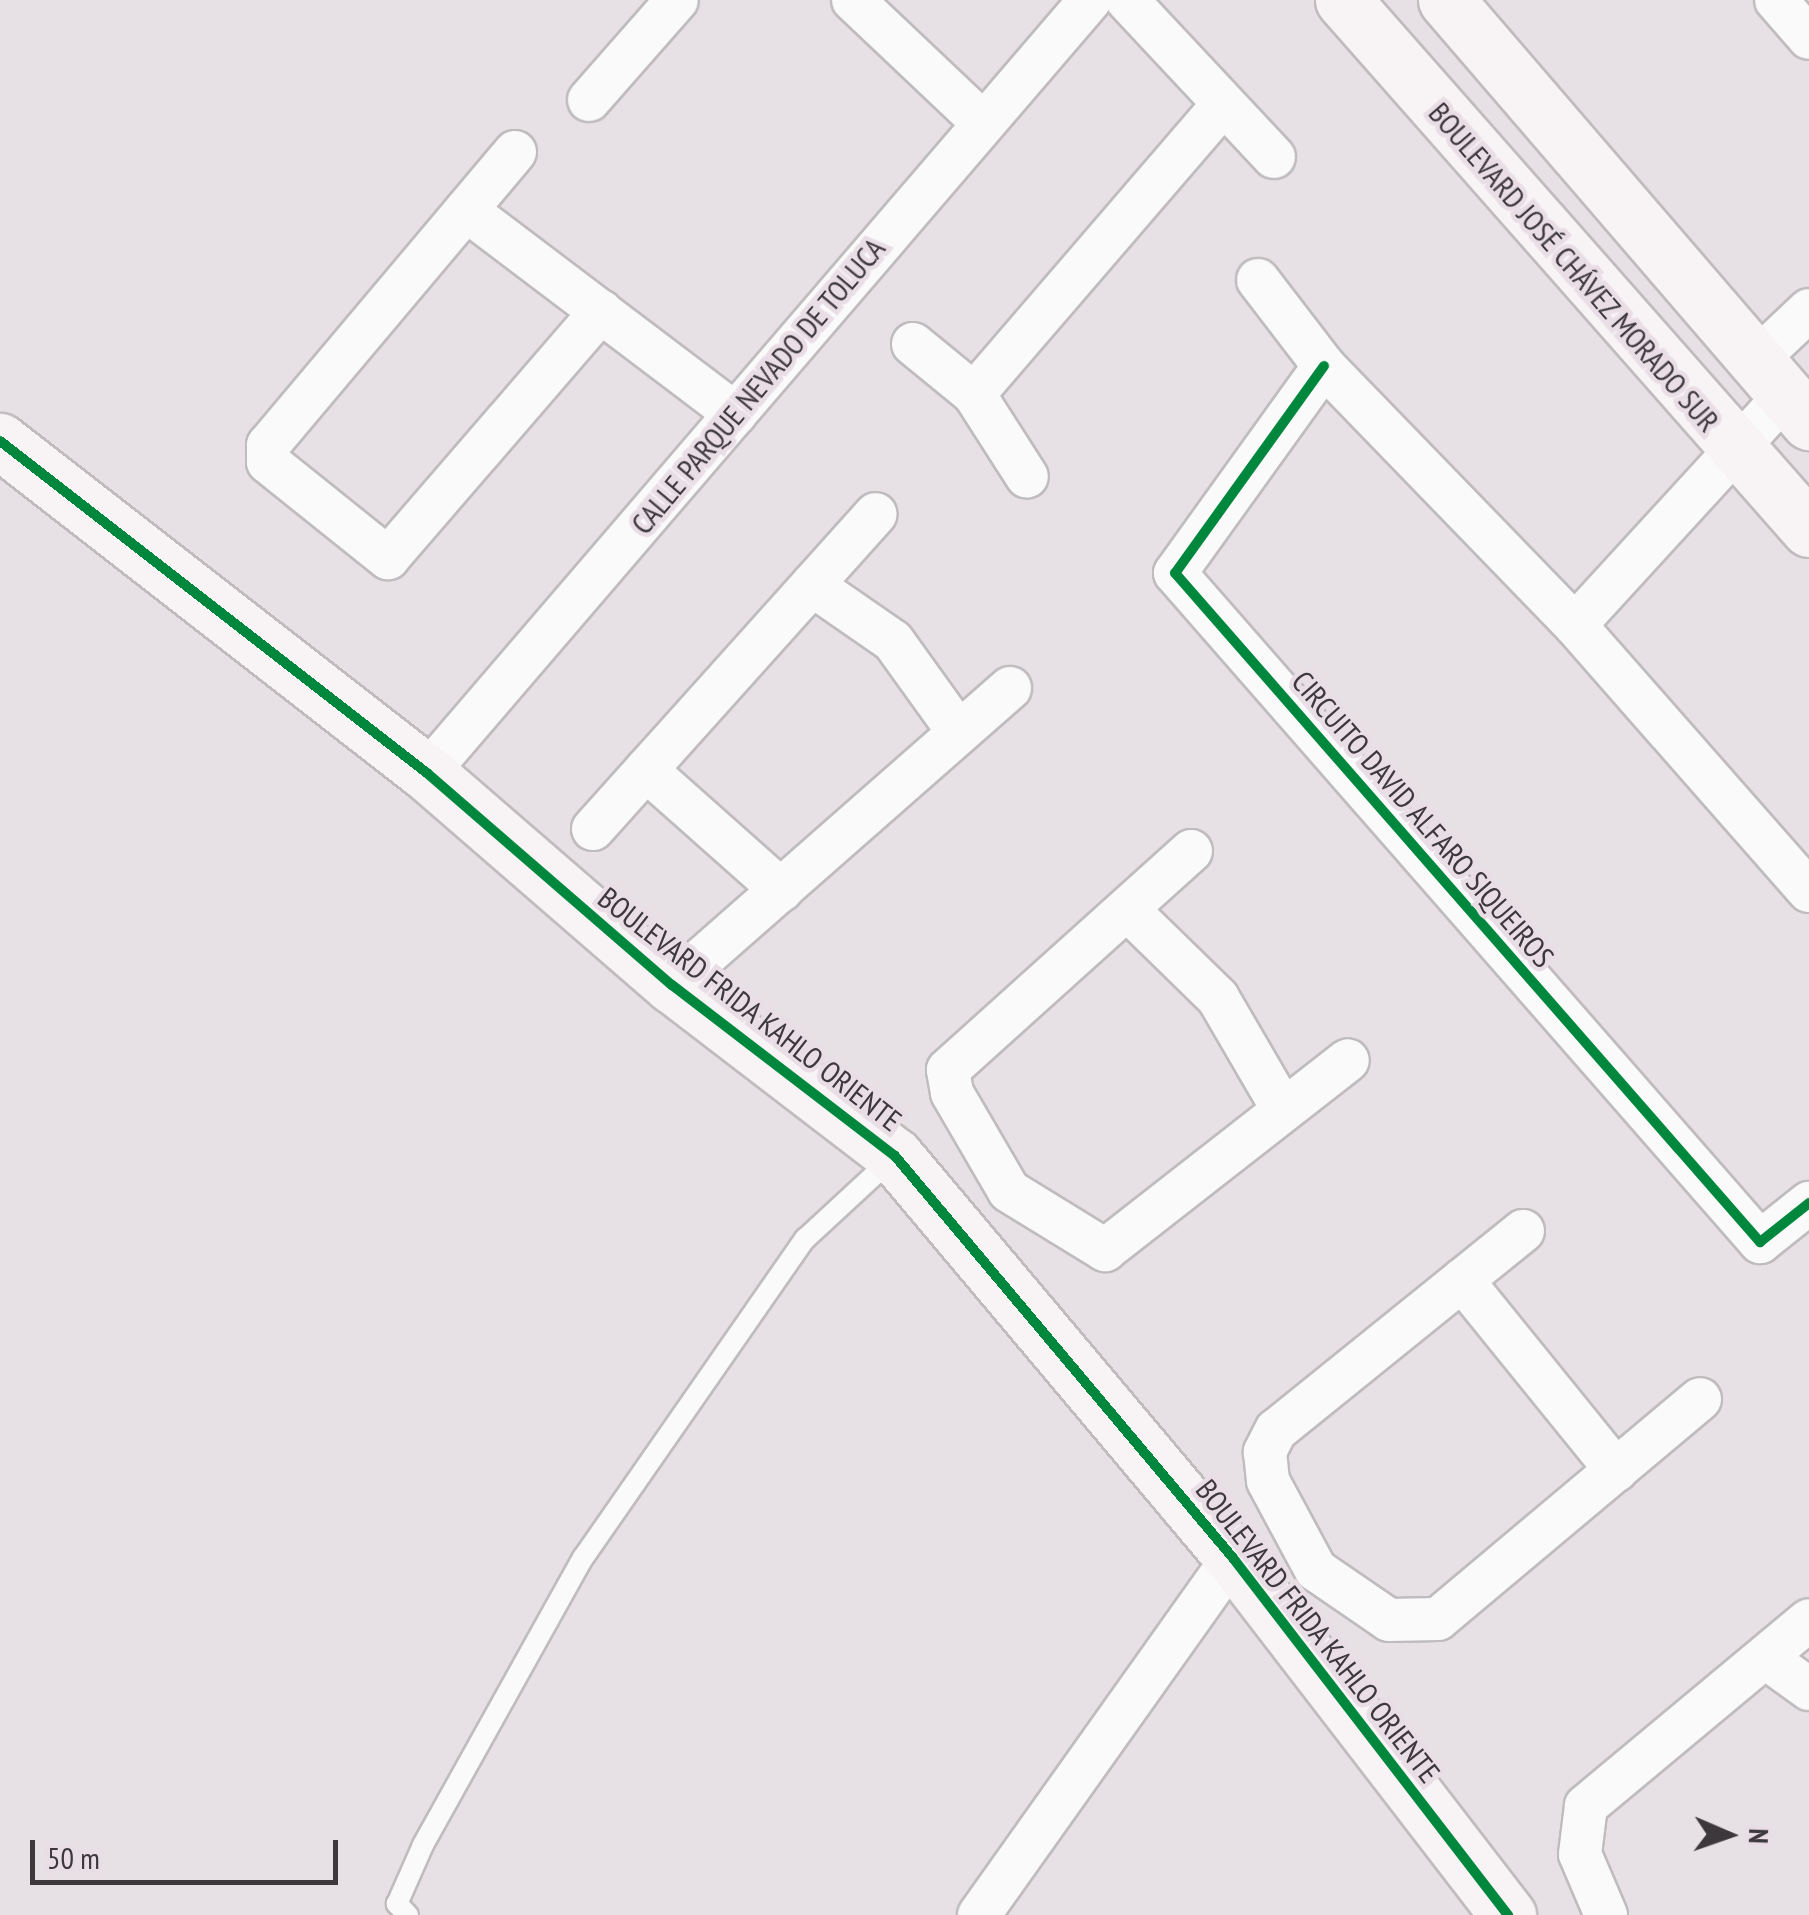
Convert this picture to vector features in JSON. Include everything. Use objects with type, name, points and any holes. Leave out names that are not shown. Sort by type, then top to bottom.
[{"type":"street","points":[[852,0],[983,123]]},
{"type":"street","name":"CALLE PARQUE NEVADO DE TOLUCA","points":[[428,773],[1090,0]]},
{"type":"street","points":[[1127,0],[1274,157]]},
{"type":"street","name":"BOULEVARD JOSÉ CHÁVEZ MORADO SUR","points":[[1343,0],[1735,452],[1809,529]]},
{"type":"street","points":[[1446,0],[1783,393]]},
{"type":"street","points":[[1776,0],[1809,38]]},
{"type":"street","points":[[588,100],[673,1]]},
{"type":"street","points":[[974,394],[1223,105]]},
{"type":"street","points":[[514,152],[268,446],[278,478],[373,552],[401,551],[601,312]]},
{"type":"street","points":[[466,210],[736,414]]},
{"type":"street","points":[[1258,280],[1324,366],[1575,625],[1809,891]]},
{"type":"street","points":[[1575,625],[1735,452],[1783,393],[1809,310]]},
{"type":"street","points":[[913,344],[974,394],[1027,477]]},
{"type":"street","name":"CIRCUITO DAVID ALFARO SIQUEIROS","points":[[1324,366],[1175,574],[1760,1242],[1809,1203]]},
{"type":"street","name":"BOULEVARD FRIDA KAHLO ORIENTE","points":[[0,441],[428,773],[672,986],[895,1156],[1233,1558],[1497,1911]]},
{"type":"street","points":[[593,828],[876,514]]},
{"type":"street","points":[[812,585],[893,641],[959,733]]},
{"type":"street","points":[[672,986],[1010,688]]},
{"type":"street","points":[[646,770],[780,890]]},
{"type":"street","points":[[1191,851],[1129,912],[948,1070],[952,1094],[1009,1191],[1105,1250],[1348,1060]]},
{"type":"street","points":[[1129,912],[1218,998],[1282,1108]]},
{"type":"street","points":[[955,1228],[1009,1191]]},
{"type":"street","points":[[1523,1231],[1276,1430],[1265,1452],[1268,1481],[1316,1570],[1389,1620],[1438,1619],[1700,1400]]},
{"type":"street","points":[[1462,1280],[1616,1470]]},
{"type":"street","points":[[979,1915],[1233,1558]]},
{"type":"street","points":[[1273,1611],[1316,1570]]},
{"type":"street","points":[[1606,1915],[1580,1854],[1586,1806],[1809,1620]]},
{"type":"street","points":[[1766,1658],[1809,1689]]},
{"type":"lane","points":[[408,1915],[397,1904],[423,1845],[584,1558],[805,1238],[895,1156]]},
{"type":"cycle path","points":[[1324,366],[1175,573],[1760,1242],[1809,1203]]},
{"type":"cycle path","points":[[0,441],[427,773],[672,985],[895,1156],[1233,1558],[1508,1915]]}]
